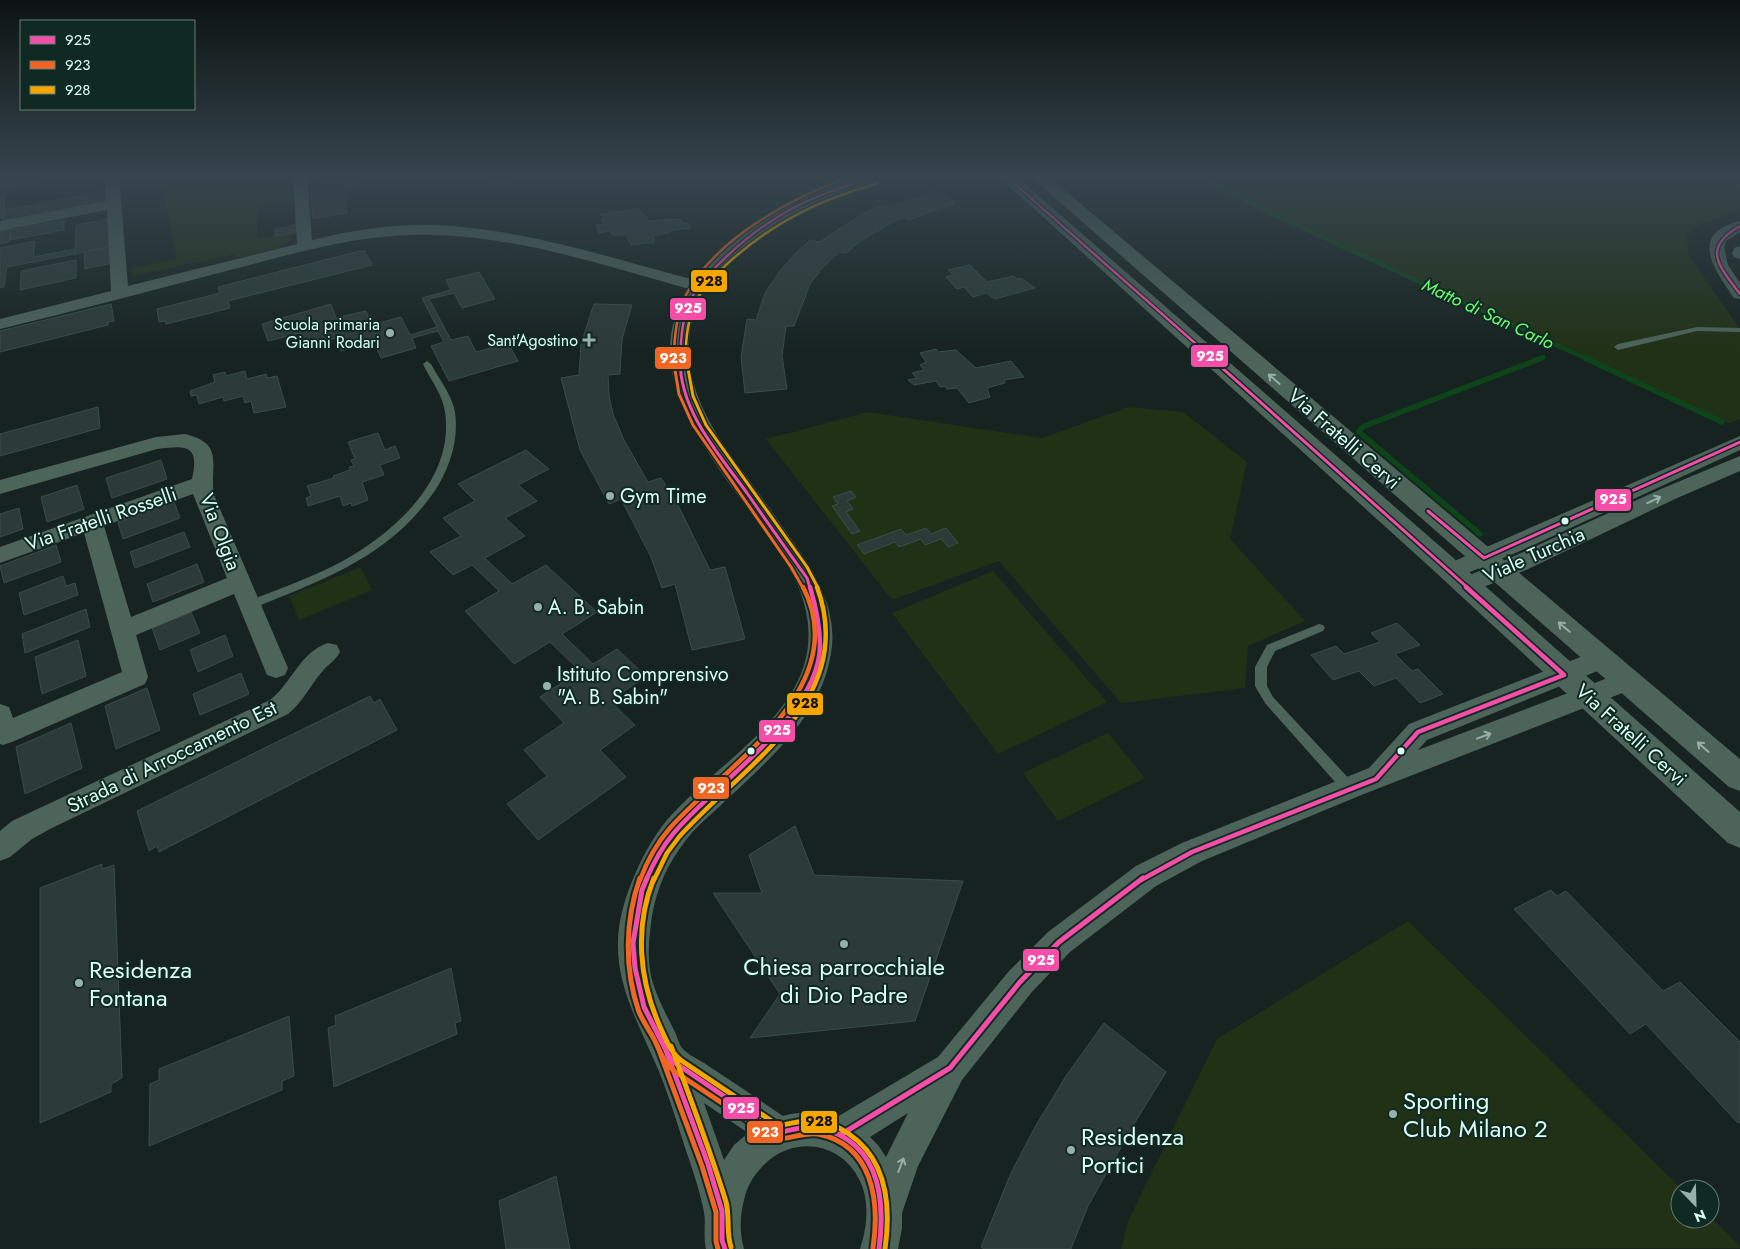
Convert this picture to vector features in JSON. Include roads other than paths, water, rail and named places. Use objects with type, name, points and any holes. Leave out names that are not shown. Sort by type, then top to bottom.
[{"type":"street","points":[[117,235],[120,294]]},
{"type":"street","points":[[304,235],[305,247]]},
{"type":"street","points":[[0,324],[305,247],[365,235]]},
{"type":"street","points":[[487,235],[527,242],[698,286]]},
{"type":"street","points":[[725,1249],[722,1240],[722,1211],[708,1164],[671,1060],[644,1007],[634,968],[633,943],[642,890],[651,868],[673,834],[766,745],[794,713],[808,688],[820,648],[817,605],[807,578],[702,429],[686,397],[679,357],[680,334],[686,308],[698,286],[731,250],[751,235]]},
{"type":"street","name":"Via Fratelli Cervi","points":[[1072,235],[1740,833]]},
{"type":"street","name":"Via Fratelli Cervi","points":[[1107,235],[1740,778]]},
{"type":"street","points":[[1723,235],[1716,244],[1716,254],[1724,272],[1740,294]]},
{"type":"street","name":"Via Olgia","points":[[0,487],[156,443],[178,440],[191,442],[200,448],[204,460],[202,483],[204,495],[276,668]]},
{"type":"street","name":"Viale Turchia","points":[[1491,565],[1740,442]]},
{"type":"street","name":"Viale Turchia","points":[[1458,579],[1740,463]]},
{"type":"street","name":"Via Fratelli Rosselli","points":[[0,555],[202,483]]},
{"type":"street","points":[[0,714],[3,734],[136,677],[92,522]]},
{"type":"street","points":[[123,630],[240,582]]},
{"type":"street","name":"Strada di Arroccamento Est","points":[[0,848],[22,830],[40,820],[279,707],[295,694],[309,667],[328,652]]},
{"type":"street","points":[[1362,784],[1418,732],[1601,659]]},
{"type":"street","points":[[879,1249],[883,1235],[885,1211],[902,1160],[950,1068],[1020,982],[1058,942],[1146,876],[1192,852],[1586,695],[1626,681]]},
{"type":"street","points":[[671,1060],[778,1133]]},
{"type":"street","points":[[840,1135],[950,1068]]},
{"type":"street","points":[[722,1211],[732,1178],[752,1150],[778,1133],[799,1128],[820,1128],[840,1135],[854,1145],[866,1158],[875,1173],[882,1192],[885,1211]]},
{"type":"lane","points":[[1618,347],[1697,329],[1740,330]]},
{"type":"lane","points":[[250,605],[356,559],[392,531],[431,490],[446,464],[451,426],[448,407],[427,364]]},
{"type":"lane","points":[[1319,628],[1271,648],[1261,668],[1261,686],[1269,700],[1362,784]]},
{"type":"waterway","name":"Matto di San Carlo","points":[[1319,235],[1587,359]]},
{"type":"waterway","points":[[1538,359],[1543,357]]},
{"type":"waterway","points":[[1480,534],[1359,432],[1362,427],[1542,358]]},
{"type":"waterway","name":"Matto di San Carlo","points":[[1585,358],[1722,422]]},
{"type":"place","name":"Scuola primaria Gianni Rodari","points":[[390,333]]},
{"type":"place","name":"Sant'Agostino","points":[[589,340]]},
{"type":"place","name":"Gym Time","points":[[610,496]]},
{"type":"place","name":"A. B. Sabin","points":[[538,607]]},
{"type":"place","name":"Istituto Comprensivo \"A. B. Sabin\"","points":[[547,686]]},
{"type":"place","name":"Chiesa parrocchiale di Dio Padre","points":[[844,944]]},
{"type":"place","name":"Residenza Fontana","points":[[79,983]]},
{"type":"place","name":"Sporting Club Milano 2","points":[[1393,1114]]},
{"type":"place","name":"Residenza Portici","points":[[1071,1150]]}]
